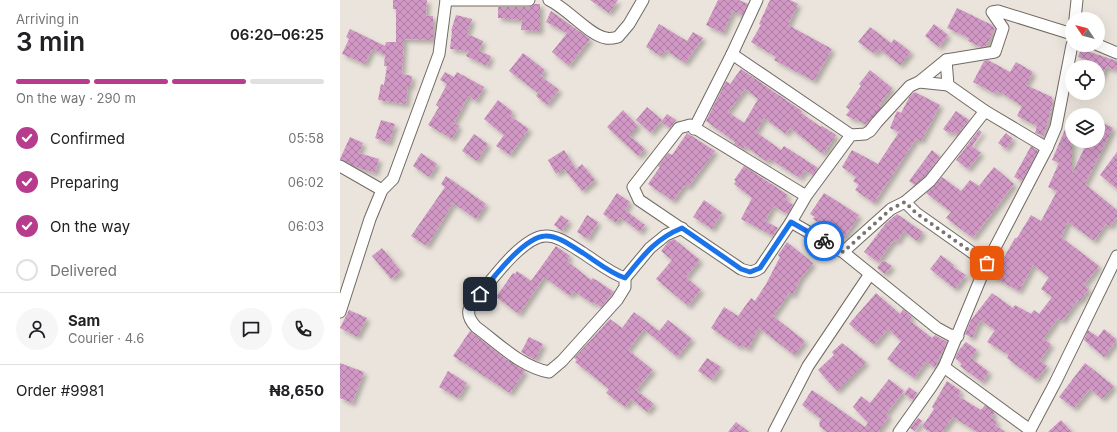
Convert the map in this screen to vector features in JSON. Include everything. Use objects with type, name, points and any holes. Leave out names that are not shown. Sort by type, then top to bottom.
[{"type":"street","points":[[340,312],[370,219],[382,190],[393,179],[439,54],[446,0],[529,0]]},
{"type":"street","points":[[549,0],[559,4],[593,32],[605,38],[618,37],[629,24],[643,0]]},
{"type":"street","points":[[694,129],[732,54],[757,0]]},
{"type":"street","points":[[1076,12],[1077,0]]},
{"type":"street","points":[[732,54],[851,135],[870,132],[903,91],[919,82],[946,60],[995,52],[1003,28],[992,12],[998,11],[1065,32]]},
{"type":"street","points":[[1105,48],[1117,53]]},
{"type":"street","points":[[899,432],[944,367],[987,263],[1047,148],[1056,127],[1071,52]]},
{"type":"street","points":[[946,60],[948,85]]},
{"type":"street","points":[[919,82],[948,85],[984,111],[1047,148]]},
{"type":"street","points":[[843,252],[891,209],[905,202],[930,181],[984,111]]},
{"type":"street","points":[[806,196],[694,129],[690,125],[679,128],[633,187],[639,200],[741,269],[750,272],[760,268],[791,222],[806,196],[851,135]]},
{"type":"street","points":[[340,166],[382,190]]},
{"type":"street","points":[[905,202],[916,213],[987,263]]},
{"type":"street","points":[[791,222],[843,252],[937,328],[950,335],[958,336]]},
{"type":"street","points":[[625,278],[616,275],[570,244],[545,236],[531,240],[500,270],[470,305],[468,315],[470,321],[476,327],[522,361],[537,370],[549,372],[562,361],[618,300],[624,287],[625,278],[650,248],[666,235],[682,228]]},
{"type":"street","points":[[944,367],[1030,431],[1117,256]]},
{"type":"street","points":[[774,432],[808,366],[870,274]]},
{"type":"building","points":[[393,0],[427,0],[426,16],[433,16],[433,40],[404,39],[402,74],[412,76],[411,86],[408,86],[406,104],[378,100],[381,84],[384,85],[387,66],[384,66],[385,55],[372,49],[365,64],[342,54],[349,39],[346,37],[350,29],[385,46],[386,42],[396,42],[396,9],[393,9]]},
{"type":"building","points":[[590,0],[618,0],[609,13]]},
{"type":"building","points":[[718,0],[739,0],[748,4],[742,15],[733,11],[723,33],[706,25]]},
{"type":"building","points":[[770,0],[790,0],[798,4],[788,25],[832,49],[814,81],[774,60],[776,57],[751,42],[761,25],[759,24]]},
{"type":"building","points":[[534,4],[540,4],[540,31],[521,30],[522,20],[498,18],[498,7],[529,7]]},
{"type":"building","points":[[957,8],[992,25],[995,29],[986,46],[981,47],[968,41],[969,38],[947,28]]},
{"type":"building","points":[[551,11],[590,39],[569,66],[552,52],[567,33],[546,22]]},
{"type":"building","points":[[456,15],[472,19],[467,34],[483,41],[479,51],[491,56],[487,66],[466,56],[468,51],[450,49],[451,31]]},
{"type":"building","points":[[659,24],[687,41],[693,32],[703,38],[685,63],[665,50],[661,56],[646,47]]},
{"type":"building","points":[[934,24],[948,35],[939,47],[925,36]]},
{"type":"building","points":[[870,27],[891,43],[894,39],[911,52],[900,65],[879,49],[875,54],[858,42]]},
{"type":"building","points":[[1080,52],[1090,52],[1117,61],[1117,70],[1106,67],[1105,69],[1105,60],[1086,60],[1078,57]]},
{"type":"building","points":[[523,53],[545,70],[541,76],[559,90],[547,105],[536,96],[538,93],[509,71]]},
{"type":"building","points":[[988,60],[1010,72],[1016,62],[1033,72],[1026,85],[1052,97],[1053,101],[1044,136],[1035,133],[1037,126],[1017,116],[1022,106],[998,91],[996,94],[973,82],[984,61]]},
{"type":"building","points":[[741,69],[802,111],[801,113],[821,127],[822,126],[836,135],[823,154],[790,128],[786,134],[764,118],[756,132],[781,150],[784,146],[818,168],[813,175],[805,170],[800,178],[770,159],[767,162],[745,146],[743,149],[734,144],[735,142],[706,121],[726,81],[730,84]],"holes":[[[745,89],[758,99],[744,123],[728,112]]]},
{"type":"building","points":[[870,70],[892,88],[879,105],[881,106],[880,109],[866,125],[855,118],[854,120],[846,115],[850,110],[846,107],[861,86],[859,84]]},
{"type":"building","points":[[445,72],[454,77],[457,72],[484,87],[476,101],[468,96],[454,123],[459,126],[452,139],[428,125],[439,107],[436,105],[447,84],[440,80]]},
{"type":"building","points":[[915,92],[940,105],[921,141],[916,139],[874,203],[855,190],[859,185],[853,181],[856,177],[842,167],[852,150],[878,164],[899,132],[890,128],[897,111],[901,113],[910,96]]},
{"type":"building","points":[[498,100],[513,112],[510,116],[529,129],[510,155],[496,146],[504,135],[484,119]]},
{"type":"building","points":[[647,107],[662,120],[651,133],[636,120]]},
{"type":"building","points":[[623,110],[638,126],[629,135],[645,149],[638,156],[607,127]]},
{"type":"building","points":[[956,111],[969,120],[957,135],[951,131],[950,134],[943,129]]},
{"type":"building","points":[[667,114],[676,120],[670,128],[661,122]]},
{"type":"building","points":[[381,120],[395,124],[389,143],[375,138]]},
{"type":"building","points":[[1105,124],[1113,128],[1105,144]]},
{"type":"building","points":[[1065,129],[1065,148],[1072,148],[1072,173],[1084,148],[1103,148],[1085,184],[1117,210],[1117,217],[1110,227],[1106,224],[1094,241],[1068,222],[1061,237],[1099,266],[1084,285],[1089,289],[1080,301],[1078,300],[1062,321],[1058,318],[1043,339],[1051,344],[1040,361],[1047,366],[1036,380],[1007,358],[1009,355],[987,342],[995,330],[980,320],[972,338],[965,334],[971,320],[992,293],[1013,308],[1015,305],[1031,314],[1034,310],[1039,314],[1052,297],[1041,289],[1049,277],[1033,265],[1019,291],[993,277],[1015,238],[1017,238],[1031,215],[1041,221],[1057,191],[1048,187],[1059,163],[1052,160]]},
{"type":"building","points":[[979,130],[982,132],[972,146],[981,153],[968,169],[956,160]]},
{"type":"building","points":[[687,133],[715,151],[688,187],[685,185],[673,201],[648,184],[660,167],[658,166],[668,153],[672,155]]},
{"type":"building","points":[[1006,133],[1013,139],[1006,149],[998,143]]},
{"type":"building","points":[[474,134],[488,144],[477,161],[462,151]]},
{"type":"building","points":[[350,137],[363,143],[359,153],[379,159],[375,173],[358,168],[340,159]]},
{"type":"building","points":[[1031,146],[1038,151],[1022,181],[1014,177]]},
{"type":"building","points":[[564,150],[576,169],[582,164],[595,180],[582,191],[564,169],[556,174],[548,160]]},
{"type":"building","points":[[932,150],[940,157],[925,176],[915,185],[909,181]]},
{"type":"building","points":[[1117,152],[1117,189],[1100,175]]},
{"type":"building","points":[[421,153],[437,164],[429,177],[413,166]]},
{"type":"building","points":[[744,166],[788,195],[785,199],[793,205],[788,214],[773,206],[765,221],[778,228],[773,236],[741,219],[752,198],[734,184],[736,181],[734,180]]},
{"type":"building","points":[[994,167],[1014,184],[973,238],[946,218],[951,212],[926,193],[942,177],[961,191],[970,180],[979,186]]},
{"type":"building","points":[[446,176],[486,204],[476,219],[453,203],[427,246],[411,236],[445,187],[441,184]]},
{"type":"building","points":[[617,193],[630,202],[625,210],[645,225],[640,232],[620,217],[616,223],[603,214]]},
{"type":"building","points":[[824,193],[859,215],[844,238],[813,219],[815,217],[810,214]]},
{"type":"building","points":[[704,200],[722,213],[712,229],[693,217]]},
{"type":"building","points":[[897,214],[923,232],[917,241],[904,231],[897,242],[894,240],[878,262],[864,252],[886,223]]},
{"type":"building","points":[[561,215],[569,221],[562,231],[554,225]]},
{"type":"building","points":[[587,215],[598,222],[588,239],[577,232]]},
{"type":"building","points":[[674,239],[700,260],[686,277],[701,290],[688,306],[656,279],[672,260],[661,251],[668,242]]},
{"type":"building","points":[[787,242],[813,263],[800,279],[793,295],[789,293],[773,316],[805,341],[794,355],[759,328],[748,349],[741,345],[739,347],[711,328],[724,307],[738,316],[751,298],[755,301],[780,257],[778,255]]},
{"type":"building","points":[[556,246],[570,256],[567,261],[591,280],[593,278],[614,292],[601,307],[594,302],[593,304],[574,291],[570,296],[544,277],[519,314],[496,297],[513,273],[515,274],[517,271],[531,281]]},
{"type":"building","points":[[382,248],[401,271],[391,279],[372,256]]},
{"type":"building","points":[[941,255],[954,265],[953,267],[966,275],[955,289],[930,269]]},
{"type":"building","points":[[883,260],[892,266],[885,274],[877,268]]},
{"type":"building","points":[[876,293],[900,314],[903,309],[912,317],[909,320],[932,338],[935,335],[947,342],[935,367],[926,362],[914,378],[887,359],[901,341],[888,329],[874,345],[849,324]]},
{"type":"building","points":[[349,310],[367,318],[357,337],[340,328]]},
{"type":"building","points":[[634,312],[659,331],[668,320],[692,339],[677,357],[644,329],[628,350],[653,370],[636,390],[654,404],[647,412],[631,399],[625,407],[606,393],[609,389],[575,362],[577,360],[574,358],[610,319],[622,328]]},
{"type":"building","points":[[1104,329],[1117,340],[1104,357],[1084,340],[1088,330],[1098,337]]},
{"type":"building","points":[[470,331],[506,359],[525,371],[510,393],[453,356]]},
{"type":"building","points":[[529,337],[543,344],[535,360],[521,352]]},
{"type":"building","points":[[966,342],[977,350],[971,358],[989,372],[982,382],[960,366],[962,364],[955,358],[959,350]]},
{"type":"building","points":[[842,343],[866,362],[837,391],[818,370],[834,355],[832,352]]},
{"type":"building","points":[[707,358],[721,367],[712,380],[698,371]]},
{"type":"building","points":[[340,363],[364,372],[352,403],[340,398]]},
{"type":"building","points":[[1085,363],[1114,386],[1102,399],[1090,389],[1074,408],[1059,397]]},
{"type":"building","points":[[448,371],[467,383],[458,398],[439,387]]},
{"type":"building","points":[[889,379],[904,391],[886,414],[889,416],[878,432],[827,432],[819,426],[821,419],[802,405],[812,390],[865,427],[868,423],[853,407],[861,396],[870,403]]},
{"type":"building","points":[[947,381],[961,391],[958,396],[981,410],[985,405],[995,413],[991,417],[997,421],[995,425],[1005,432],[977,432],[953,417],[942,432],[930,432],[922,427],[934,409],[932,407]]},
{"type":"building","points":[[909,387],[917,393],[913,400],[904,394]]},
{"type":"building","points":[[918,418],[922,421],[915,431],[910,428]]},
{"type":"building","points":[[1061,420],[1072,432],[1048,432]]},
{"type":"building","points":[[736,422],[749,432],[728,432]]},
{"type":"way so far","points":[[824,241],[843,252],[891,209],[905,202],[916,213],[987,263]]},
{"type":"route","points":[[480,294],[500,270],[531,240],[545,236],[570,244],[616,275],[625,278],[650,248],[666,235],[682,228],[741,269],[750,272],[760,268],[791,222],[824,241]]}]
